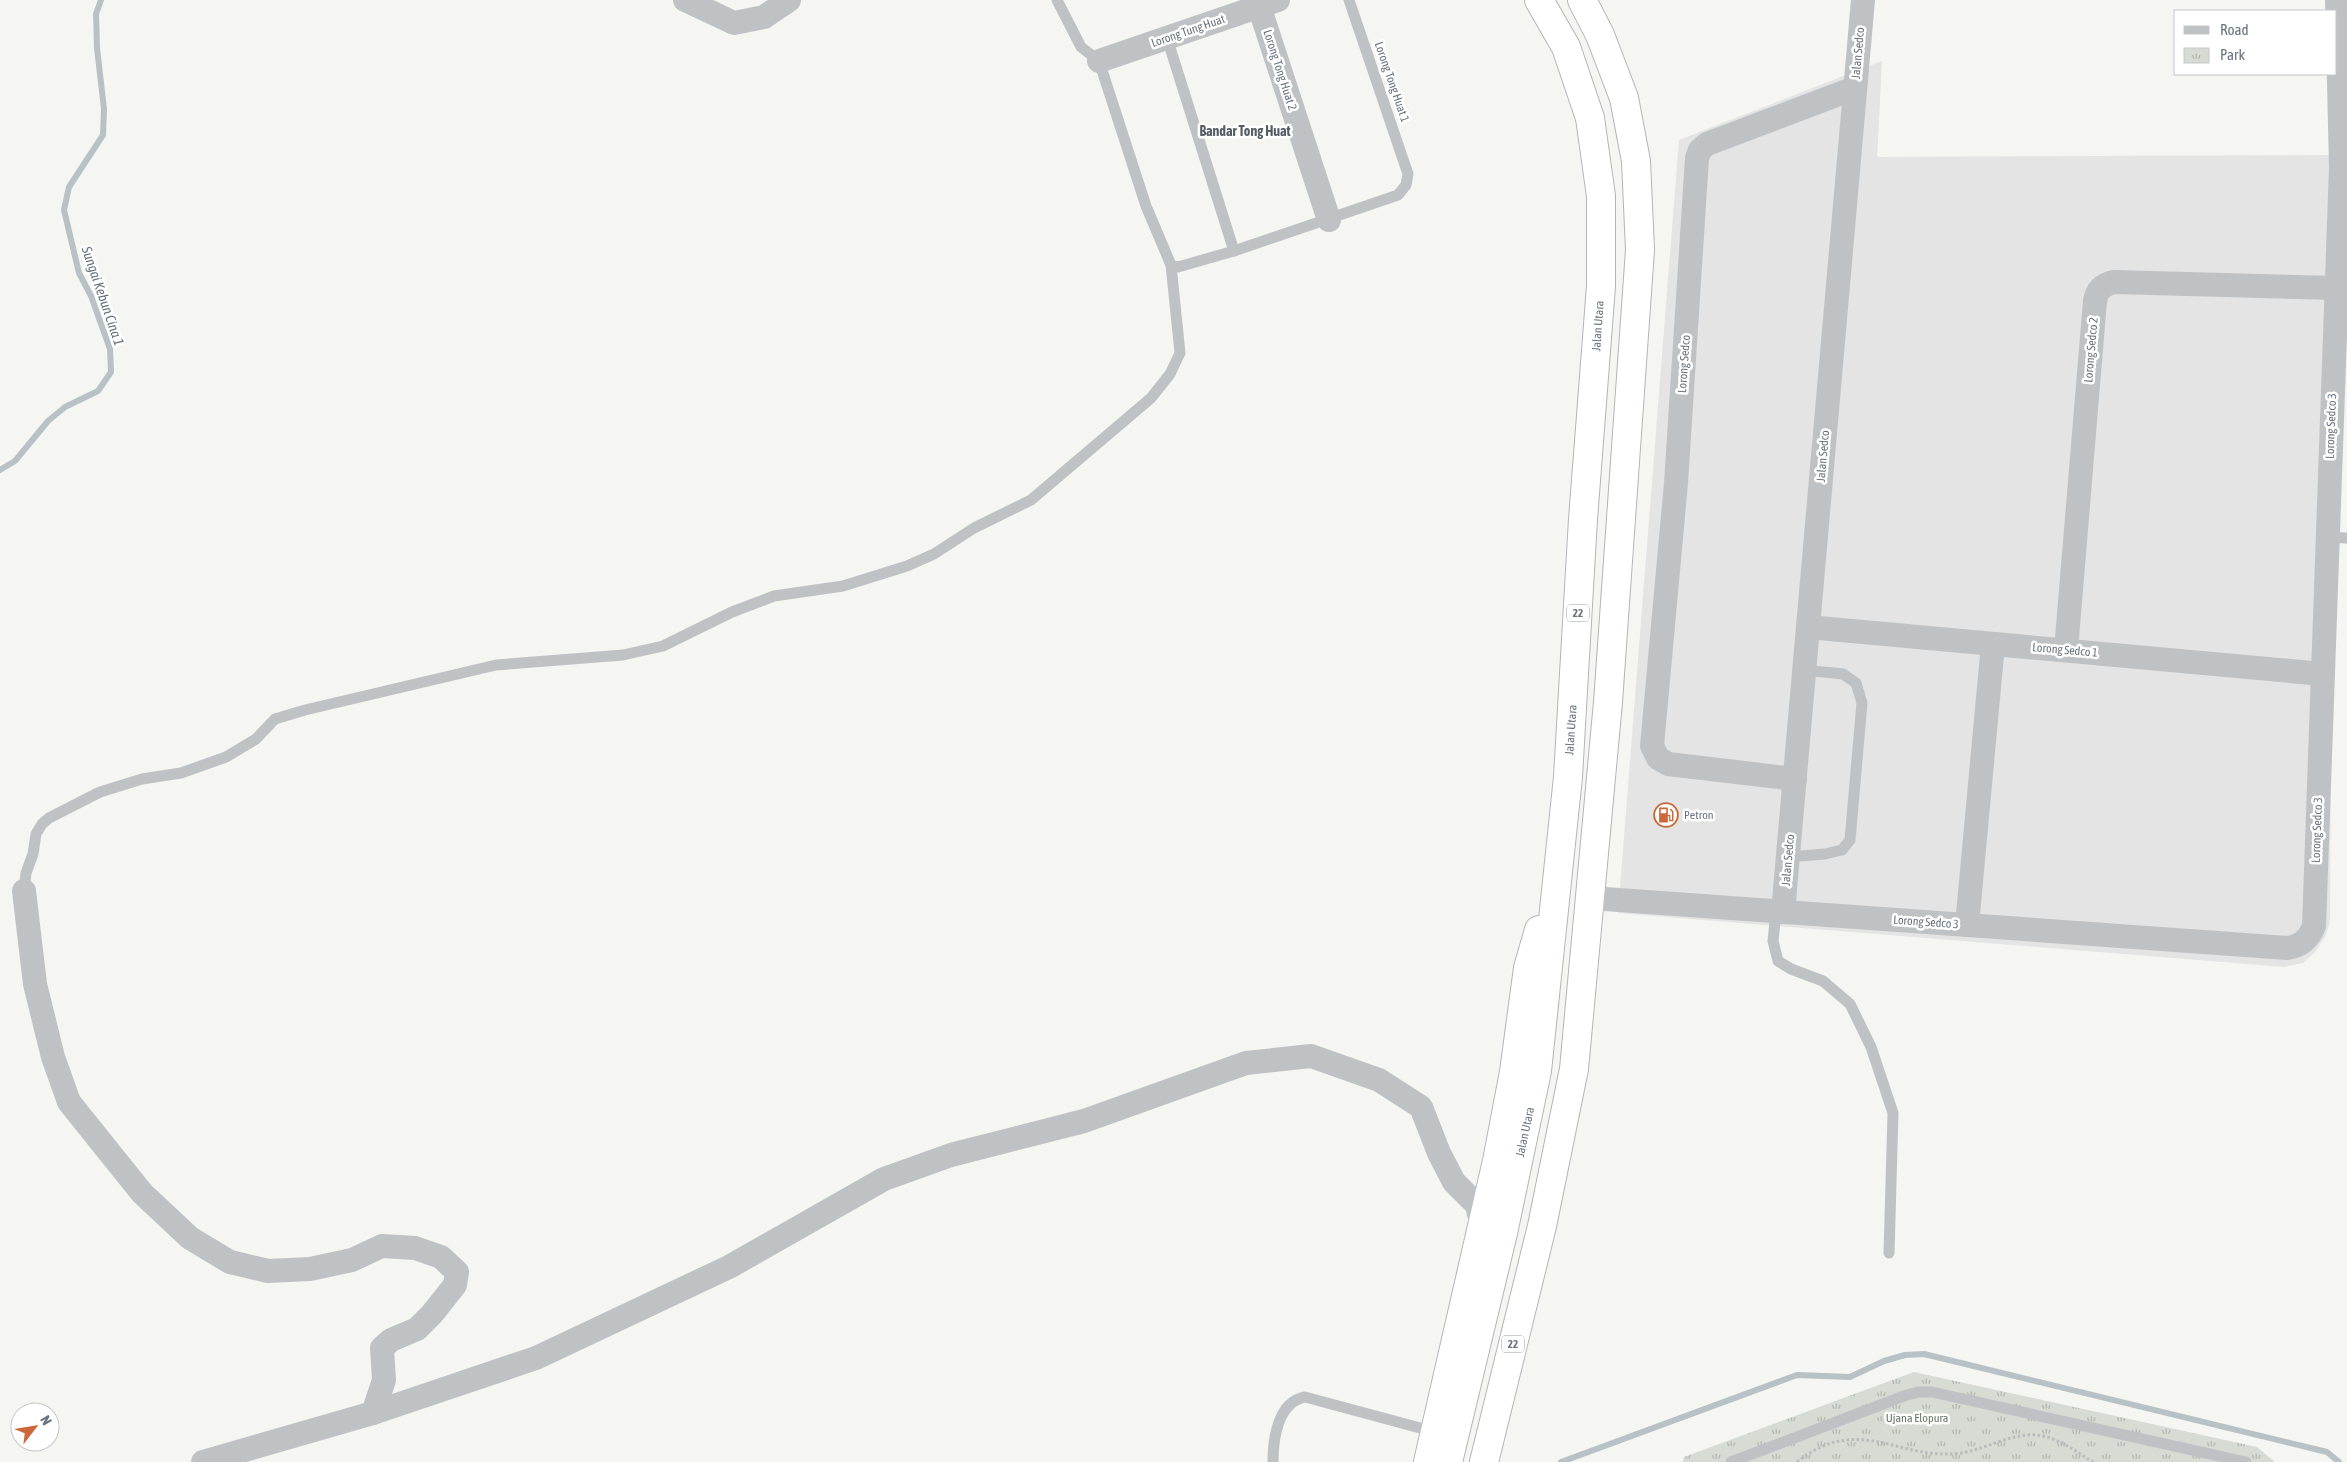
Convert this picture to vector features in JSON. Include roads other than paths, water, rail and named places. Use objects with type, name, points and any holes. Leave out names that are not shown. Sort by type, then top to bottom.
[{"type":"highway","name":"Jalan Utara","points":[[1448,1462],[1493,1230],[1537,1071],[1555,882],[1568,777],[1583,519],[1601,286],[1601,196],[1593,137],[1580,84],[1566,47],[1539,0]]},
{"type":"highway","name":"22","points":[[1484,1462],[1554,1170],[1574,1069],[1609,692],[1640,250],[1636,161],[1624,98],[1600,35],[1582,0]]},
{"type":"highway","points":[[1428,1462],[1493,1230],[1521,1234],[1528,1223],[1560,1059],[1583,983]]},
{"type":"street","points":[[686,0],[734,23],[764,17],[789,0]]},
{"type":"street","name":"Jalan Sedco","points":[[1779,912],[1788,857],[1863,0]]},
{"type":"street","name":"Lorong Sedco 3","points":[[1591,898],[2287,948],[2297,946],[2305,940],[2314,926],[2323,674],[2337,538],[2336,288],[2341,167],[2338,0]]},
{"type":"street","name":"Lorong Tung Huat","points":[[1099,61],[1269,3]]},
{"type":"street","name":"Lorong Tong Huat 2","points":[[1269,3],[1329,220]]},
{"type":"street","name":"Lorong Sedco","points":[[1795,779],[1668,764],[1658,758],[1652,746],[1676,483],[1697,158],[1700,150],[1707,144],[1855,88]]},
{"type":"street","name":"Lorong Sedco 2","points":[[2066,650],[2095,301],[2101,287],[2114,282],[2336,288]]},
{"type":"street","name":"Lorong Sedco 1","points":[[1808,627],[2323,674]]},
{"type":"street","points":[[1967,925],[1993,644]]},
{"type":"street","points":[[24,892],[35,984],[53,1057],[69,1102],[142,1193],[190,1238],[230,1262],[268,1271],[319,1268],[352,1260],[382,1246],[415,1248],[441,1257],[458,1272],[455,1285],[432,1314],[417,1329],[391,1340],[382,1348],[384,1380],[373,1413]]},
{"type":"street","points":[[203,1462],[373,1413],[536,1358],[729,1267],[884,1179],[951,1155],[1084,1121],[1246,1063],[1311,1056],[1379,1080],[1420,1107],[1439,1153],[1454,1182],[1477,1205],[1493,1230]]},
{"type":"lane","points":[[24,892],[26,873],[33,854],[36,834],[42,824],[100,792],[142,779],[182,773],[226,757],[256,739],[275,719],[342,701],[496,665],[622,655],[663,646],[732,612],[774,596],[843,586],[906,566],[934,554],[974,528],[1030,500],[1156,392],[1170,374],[1180,354],[1171,265],[1146,206],[1099,61],[1081,47],[1057,0]]},
{"type":"lane","name":"Lorong Tong Huat 1","points":[[1329,220],[1398,195],[1406,185],[1408,174],[1350,0]]},
{"type":"lane","points":[[1166,38],[1234,251]]},
{"type":"lane","points":[[1171,265],[1178,267],[1190,265],[1329,220]]},
{"type":"lane","points":[[1788,857],[1826,854],[1842,850],[1850,840],[1862,703],[1856,683],[1843,674],[1804,670]]},
{"type":"lane","points":[[1779,912],[1772,941],[1778,961],[1791,969],[1823,982],[1850,1004],[1871,1048],[1893,1113],[1889,1253]]},
{"type":"lane","points":[[1731,1462],[1918,1392],[1932,1392],[2246,1462]]},
{"type":"lane","points":[[1273,1462],[1273,1450],[1283,1412],[1289,1403],[1305,1397],[1435,1432]]},
{"type":"waterway","name":"Sungai Kebun Cina 1","points":[[0,470],[15,461],[48,421],[65,407],[98,391],[111,372],[110,349],[91,296],[79,273],[64,210],[69,187],[103,135],[104,109],[97,48],[96,14],[101,0]]},
{"type":"waterway","points":[[1561,1462],[1797,1375],[1850,1377],[1884,1361],[1905,1355],[1924,1354],[2327,1452],[2339,1462]]},
{"type":"place","name":"Petron","points":[[1666,815]]},
{"type":"district","name":"Bandar Tong Huat","points":[[1245,131]]},
{"type":"park label","name":"Ujana Elopura","points":[[1917,1418]]}]
